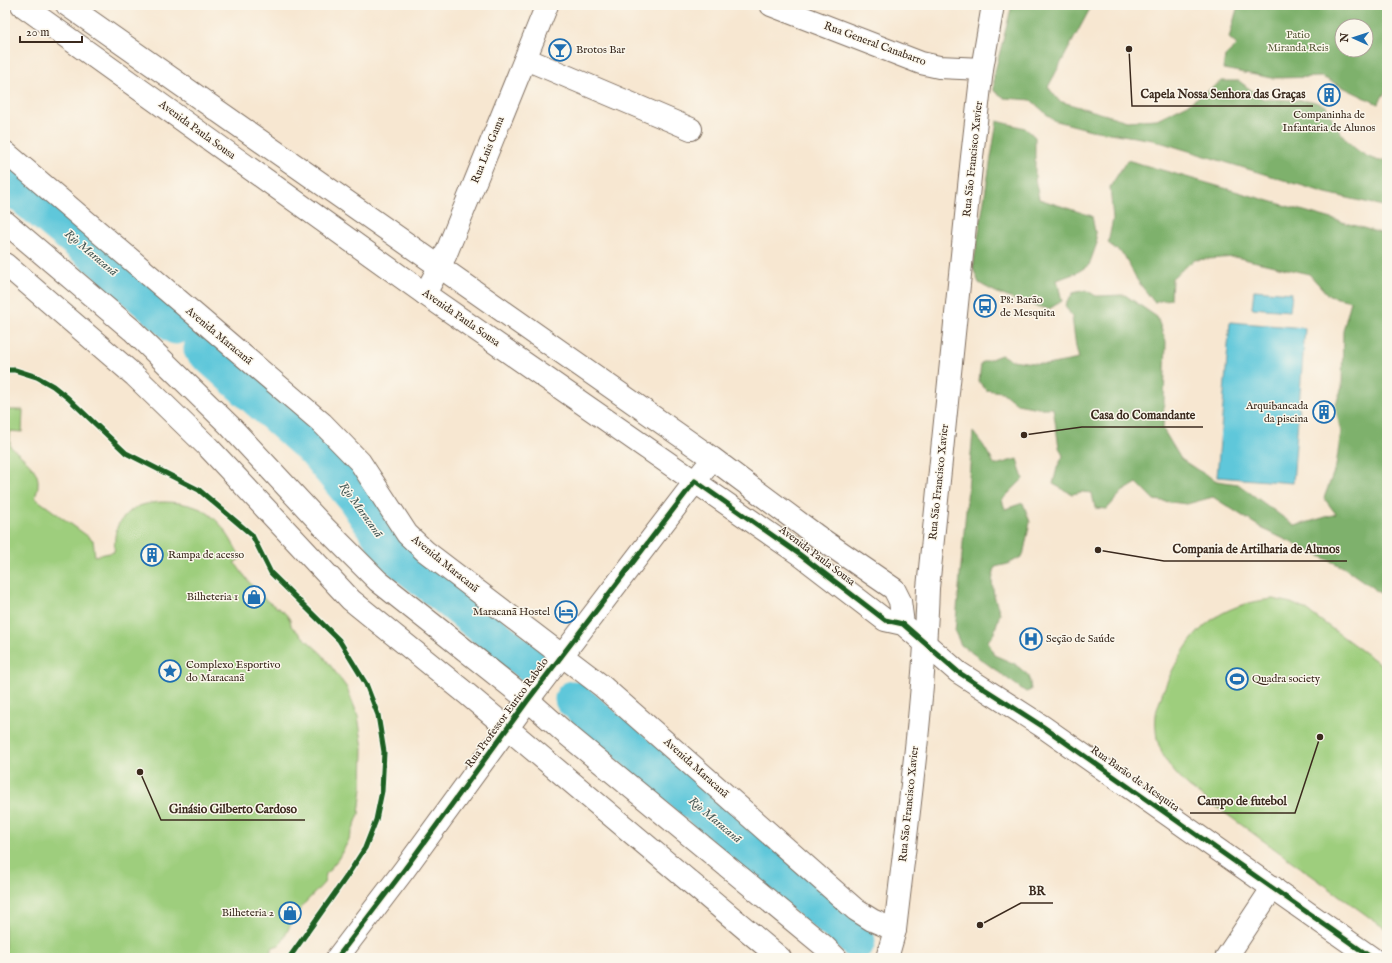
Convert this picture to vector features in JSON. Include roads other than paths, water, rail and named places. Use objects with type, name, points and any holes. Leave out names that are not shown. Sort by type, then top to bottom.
[{"type":"street","name":"Avenida Paula Sousa","points":[[22,5],[425,294],[804,557],[885,620],[903,624],[926,644]]},
{"type":"street","name":"Avenida Paula Sousa","points":[[66,5],[712,458],[817,536],[894,589],[900,601],[903,624]]},
{"type":"street","name":"Rua Luis Gama","points":[[425,294],[439,267],[547,5]]},
{"type":"street","name":"Rua General Canabarro","points":[[771,5],[921,63],[939,67],[982,69]]},
{"type":"street","name":"Rua São Francisco Xavier","points":[[887,958],[895,930],[926,644],[928,588],[982,69],[993,5]]},
{"type":"street","points":[[526,58],[691,129]]},
{"type":"street","points":[[153,99],[168,77]]},
{"type":"street","name":"Avenida Maracanã","points":[[5,152],[322,423],[360,462],[407,534],[425,551],[602,686],[856,910],[872,920],[895,930]]},
{"type":"street","points":[[5,222],[132,330],[229,425],[378,581],[528,700],[570,737],[824,946],[836,958]]},
{"type":"street","points":[[5,264],[141,382],[209,448],[351,600],[508,728],[780,958]]},
{"type":"street","name":"Rua Professor Eurico Rabelo","points":[[337,958],[404,870],[528,700],[712,458]]},
{"type":"street","points":[[804,557],[817,536]]},
{"type":"street","name":"Rua Barão de Mesquita","points":[[926,644],[958,672],[1042,726],[1372,958]]},
{"type":"street","points":[[1226,958],[1273,887]]},
{"type":"water","points":[[1254,290],[1292,293],[1290,311],[1252,308]]},
{"type":"water","points":[[1230,322],[1305,328],[1293,483],[1217,477]]},
{"type":"waterway","name":"Rio Maracanã","points":[[5,181],[100,259],[176,326]]},
{"type":"waterway","name":"Rio Maracanã","points":[[202,349],[315,450],[355,498],[392,553],[528,663]]},
{"type":"waterway","name":"Rio Maracanã","points":[[573,699],[857,941]]},
{"type":"place","name":"Capela Nossa Senhora das Graças","points":[[1129,49]]},
{"type":"place","name":"Brotos Bar","points":[[560,50]]},
{"type":"place","name":"Companinha de Infantaria de Alunos","points":[[1329,95]]},
{"type":"place","name":"P8: Barão de Mesquita","points":[[985,306]]},
{"type":"place","name":"Arquibancada da piscina","points":[[1324,412]]},
{"type":"place","name":"Casa do Comandante","points":[[1024,435]]},
{"type":"place","name":"Compania de Artilharia de Alunos","points":[[1098,550]]},
{"type":"place","name":"Rampa de acesso","points":[[152,555]]},
{"type":"place","name":"Bilheteria 1","points":[[254,597]]},
{"type":"place","name":"Maracanã Hostel","points":[[566,612]]},
{"type":"place","name":"Seção de Saúde","points":[[1031,639]]},
{"type":"place","name":"Complexo Esportivo do Maracanã","points":[[170,671]]},
{"type":"place","name":"Quadra society","points":[[1237,679]]},
{"type":"place","name":"Campo de futebol","points":[[1320,737]]},
{"type":"place","name":"Ginásio Gilberto Cardoso","points":[[140,772]]},
{"type":"place","name":"Bilheteria 2","points":[[290,913]]},
{"type":"place","name":"BR","points":[[980,925]]},
{"type":"park label","name":"Patio Miranda Reis","points":[[1298,41]]}]
